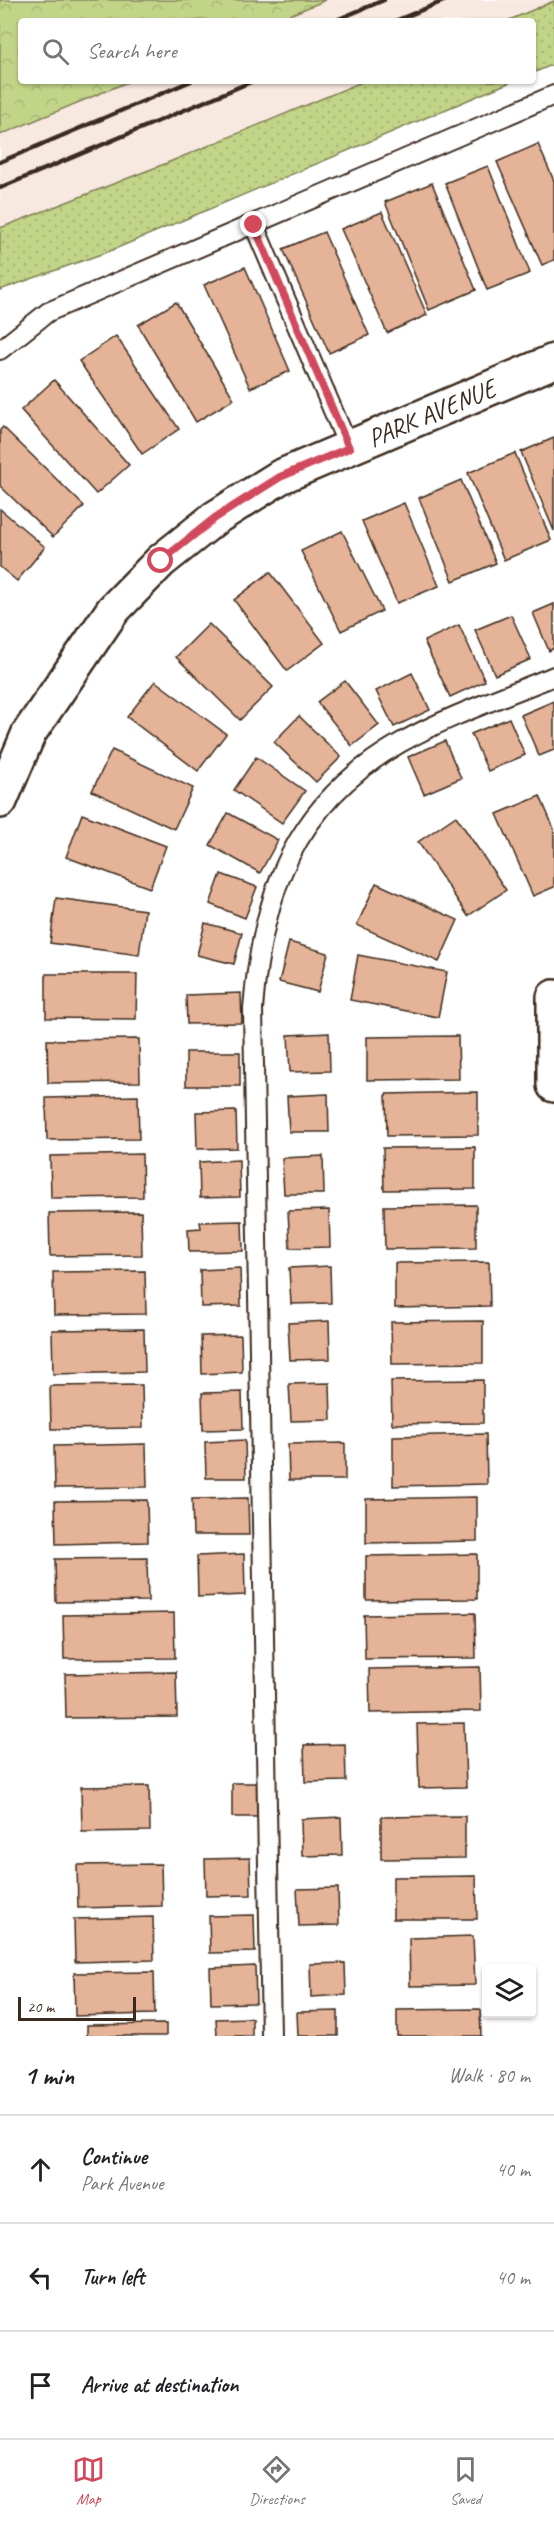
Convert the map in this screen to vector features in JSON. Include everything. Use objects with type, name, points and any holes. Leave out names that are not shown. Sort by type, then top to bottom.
[{"type":"street","name":"PARK AVENUE","points":[[0,801],[29,733],[112,610],[170,554],[215,518],[280,477],[554,361]]},
{"type":"street","points":[[553,998],[554,1085]]},
{"type":"lane","points":[[0,350],[48,312],[554,95]]},
{"type":"lane","points":[[254,225],[349,448]]},
{"type":"lane","points":[[271,2036],[253,1008],[257,957],[268,910],[282,868],[320,810],[352,777],[400,743],[554,676]]},
{"type":"shaded area","points":[[326,0],[554,0],[514,18],[282,18]]},
{"type":"shaded area","points":[[123,84],[357,84],[167,163],[0,228],[0,135]]},
{"type":"green space","points":[[0,0],[326,0],[282,18],[18,18],[18,84],[123,84],[0,135]]},
{"type":"green space","points":[[554,1],[554,64],[536,72],[536,18],[514,18]]},
{"type":"green space","points":[[357,84],[506,84],[110,251],[0,290],[0,228],[167,163]]},
{"type":"building","points":[[538,144],[554,181],[554,260],[542,265],[497,162]]},
{"type":"building","points":[[488,166],[530,273],[487,290],[445,183]]},
{"type":"building","points":[[432,183],[476,290],[429,310],[385,202]]},
{"type":"building","points":[[382,212],[427,315],[387,333],[341,229]]},
{"type":"building","points":[[324,232],[369,335],[329,353],[283,249]]},
{"type":"building","points":[[245,267],[290,371],[250,388],[204,285]]},
{"type":"building","points":[[176,302],[234,399],[196,422],[138,325]]},
{"type":"building","points":[[116,336],[179,429],[142,454],[79,361]]},
{"type":"building","points":[[54,380],[129,465],[96,494],[21,410]]},
{"type":"building","points":[[3,427],[84,506],[53,537],[0,486],[0,430]]},
{"type":"building","points":[[554,438],[554,531],[521,452]]},
{"type":"building","points":[[515,453],[551,540],[504,560],[468,473]]},
{"type":"building","points":[[461,480],[496,563],[453,581],[419,498]]},
{"type":"building","points":[[404,503],[439,586],[397,603],[362,521]]},
{"type":"building","points":[[0,509],[45,547],[17,581],[0,567]]},
{"type":"building","points":[[342,531],[382,611],[341,631],[301,551]]},
{"type":"building","points":[[270,572],[324,643],[287,671],[234,600]]},
{"type":"building","points":[[554,604],[554,648],[549,651],[533,613]]},
{"type":"building","points":[[511,615],[531,659],[495,675],[475,630]]},
{"type":"building","points":[[209,624],[273,687],[240,720],[176,657]]},
{"type":"building","points":[[459,625],[485,681],[450,697],[424,641]]},
{"type":"building","points":[[412,673],[430,710],[394,727],[376,691]]},
{"type":"building","points":[[155,681],[226,734],[198,771],[127,717]]},
{"type":"building","points":[[345,681],[379,725],[352,746],[317,702]]},
{"type":"building","points":[[554,701],[554,750],[539,756],[521,715]]},
{"type":"building","points":[[299,716],[341,757],[316,782],[274,742]]},
{"type":"building","points":[[509,718],[525,755],[488,771],[471,734]]},
{"type":"building","points":[[445,741],[461,778],[424,794],[408,757]]},
{"type":"building","points":[[112,750],[193,788],[174,829],[92,791]]},
{"type":"building","points":[[256,757],[305,791],[282,823],[234,790]]},
{"type":"building","points":[[540,796],[554,829],[554,887],[533,896],[497,814]]},
{"type":"building","points":[[228,813],[278,840],[260,873],[210,845]]},
{"type":"building","points":[[82,814],[166,846],[150,888],[66,857]]},
{"type":"building","points":[[456,816],[506,890],[468,916],[418,842]]},
{"type":"building","points":[[221,874],[257,887],[245,918],[210,904]]},
{"type":"building","points":[[376,883],[458,920],[439,962],[357,925]]},
{"type":"building","points":[[56,898],[145,910],[139,955],[50,943]]},
{"type":"building","points":[[205,923],[242,933],[234,964],[197,955]]},
{"type":"building","points":[[289,942],[328,953],[318,992],[279,982]]},
{"type":"building","points":[[358,955],[447,972],[438,1017],[350,1000]]},
{"type":"building","points":[[46,974],[137,974],[136,1019],[46,1018]]},
{"type":"building","points":[[241,993],[242,1023],[187,1024],[186,995]]},
{"type":"building","points":[[329,1033],[330,1071],[290,1072],[288,1035]]},
{"type":"building","points":[[458,1036],[459,1079],[367,1080],[367,1037]]},
{"type":"building","points":[[139,1039],[140,1082],[48,1083],[47,1040]]},
{"type":"building","points":[[186,1052],[240,1052],[240,1086],[186,1086]]},
{"type":"building","points":[[478,1092],[478,1135],[387,1136],[386,1094]]},
{"type":"building","points":[[328,1094],[329,1132],[289,1132],[287,1096]]},
{"type":"building","points":[[138,1096],[139,1139],[47,1140],[46,1098]]},
{"type":"building","points":[[236,1111],[237,1148],[197,1149],[196,1112]]},
{"type":"building","points":[[475,1147],[475,1189],[384,1190],[383,1148]]},
{"type":"building","points":[[142,1154],[143,1197],[51,1198],[50,1156]]},
{"type":"building","points":[[323,1156],[324,1194],[284,1194],[282,1158]]},
{"type":"building","points":[[239,1160],[240,1197],[200,1198],[199,1162]]},
{"type":"building","points":[[476,1205],[476,1248],[385,1249],[384,1206]]},
{"type":"building","points":[[329,1210],[330,1247],[290,1248],[288,1211]]},
{"type":"building","points":[[141,1212],[142,1255],[50,1256],[49,1213]]},
{"type":"building","points":[[242,1221],[243,1251],[189,1252],[188,1229],[201,1228],[200,1222]]},
{"type":"building","points":[[489,1262],[490,1306],[395,1308],[395,1263]]},
{"type":"building","points":[[330,1266],[331,1303],[291,1304],[289,1268]]},
{"type":"building","points":[[240,1268],[241,1306],[201,1307],[200,1270]]},
{"type":"building","points":[[145,1271],[146,1314],[54,1315],[53,1272]]},
{"type":"building","points":[[329,1321],[330,1359],[290,1360],[288,1323]]},
{"type":"building","points":[[483,1321],[483,1363],[392,1364],[391,1322]]},
{"type":"building","points":[[144,1329],[145,1372],[53,1374],[52,1330]]},
{"type":"building","points":[[241,1335],[242,1372],[202,1374],[201,1336]]},
{"type":"building","points":[[483,1380],[483,1423],[392,1424],[391,1381]]},
{"type":"building","points":[[330,1383],[331,1420],[291,1421],[289,1384]]},
{"type":"building","points":[[142,1385],[143,1428],[51,1429],[50,1386]]},
{"type":"building","points":[[242,1392],[243,1429],[203,1430],[202,1393]]},
{"type":"building","points":[[486,1434],[487,1484],[393,1486],[393,1436]]},
{"type":"building","points":[[245,1440],[246,1478],[206,1478],[205,1442]]},
{"type":"building","points":[[345,1443],[345,1480],[289,1480],[288,1444]]},
{"type":"building","points":[[146,1444],[147,1487],[55,1488],[54,1446]]},
{"type":"building","points":[[477,1497],[477,1541],[366,1543],[366,1499]]},
{"type":"building","points":[[248,1498],[249,1535],[193,1535],[192,1499]]},
{"type":"building","points":[[147,1500],[148,1542],[56,1544],[55,1501]]},
{"type":"building","points":[[244,1554],[245,1595],[198,1597],[197,1556]]},
{"type":"building","points":[[477,1554],[477,1599],[366,1600],[366,1556]]},
{"type":"building","points":[[147,1558],[148,1601],[56,1602],[55,1559]]},
{"type":"building","points":[[174,1613],[175,1658],[64,1659],[63,1615]]},
{"type":"building","points":[[475,1613],[476,1658],[365,1659],[364,1615]]},
{"type":"building","points":[[480,1667],[481,1711],[370,1713],[369,1669]]},
{"type":"building","points":[[176,1672],[177,1717],[66,1718],[65,1674]]},
{"type":"building","points":[[464,1723],[466,1787],[419,1788],[417,1724]]},
{"type":"building","points":[[345,1744],[346,1781],[305,1782],[304,1745]]},
{"type":"building","points":[[232,1783],[258,1783],[259,1817],[232,1817]]},
{"type":"building","points":[[149,1786],[150,1831],[82,1832],[81,1787]]},
{"type":"building","points":[[465,1816],[465,1858],[381,1859],[381,1817]]},
{"type":"building","points":[[341,1817],[342,1855],[302,1856],[301,1819]]},
{"type":"building","points":[[250,1858],[251,1895],[206,1896],[205,1859]]},
{"type":"building","points":[[161,1864],[162,1906],[78,1908],[77,1865]]},
{"type":"building","points":[[476,1876],[477,1919],[393,1919],[393,1877]]},
{"type":"building","points":[[338,1888],[339,1925],[299,1926],[297,1889]]},
{"type":"building","points":[[254,1915],[255,1952],[210,1953],[209,1916]]},
{"type":"building","points":[[153,1917],[154,1960],[75,1962],[74,1919]]},
{"type":"building","points":[[473,1936],[475,1985],[410,1986],[409,1938]]},
{"type":"building","points":[[345,1963],[346,1995],[311,1997],[310,1964]]},
{"type":"building","points":[[255,1966],[256,2003],[211,2004],[210,1968]]},
{"type":"building","points":[[154,1972],[155,2014],[75,2016],[74,1973]]},
{"type":"building","points":[[480,2009],[481,2036],[397,2036],[397,2010]]},
{"type":"building","points":[[338,2011],[338,2036],[298,2036],[297,2012]]},
{"type":"building","points":[[252,2018],[252,2036],[217,2036],[216,2019]]},
{"type":"building","points":[[166,2024],[166,2036],[87,2036],[87,2025]]},
{"type":"railway","points":[[341,18],[384,0]]},
{"type":"railway","points":[[402,18],[446,0]]},
{"type":"railway","points":[[0,162],[184,84]]},
{"type":"railway","points":[[0,188],[246,84]]},
{"type":"route","points":[[161,561],[215,518],[280,477],[349,448],[254,225]]}]
